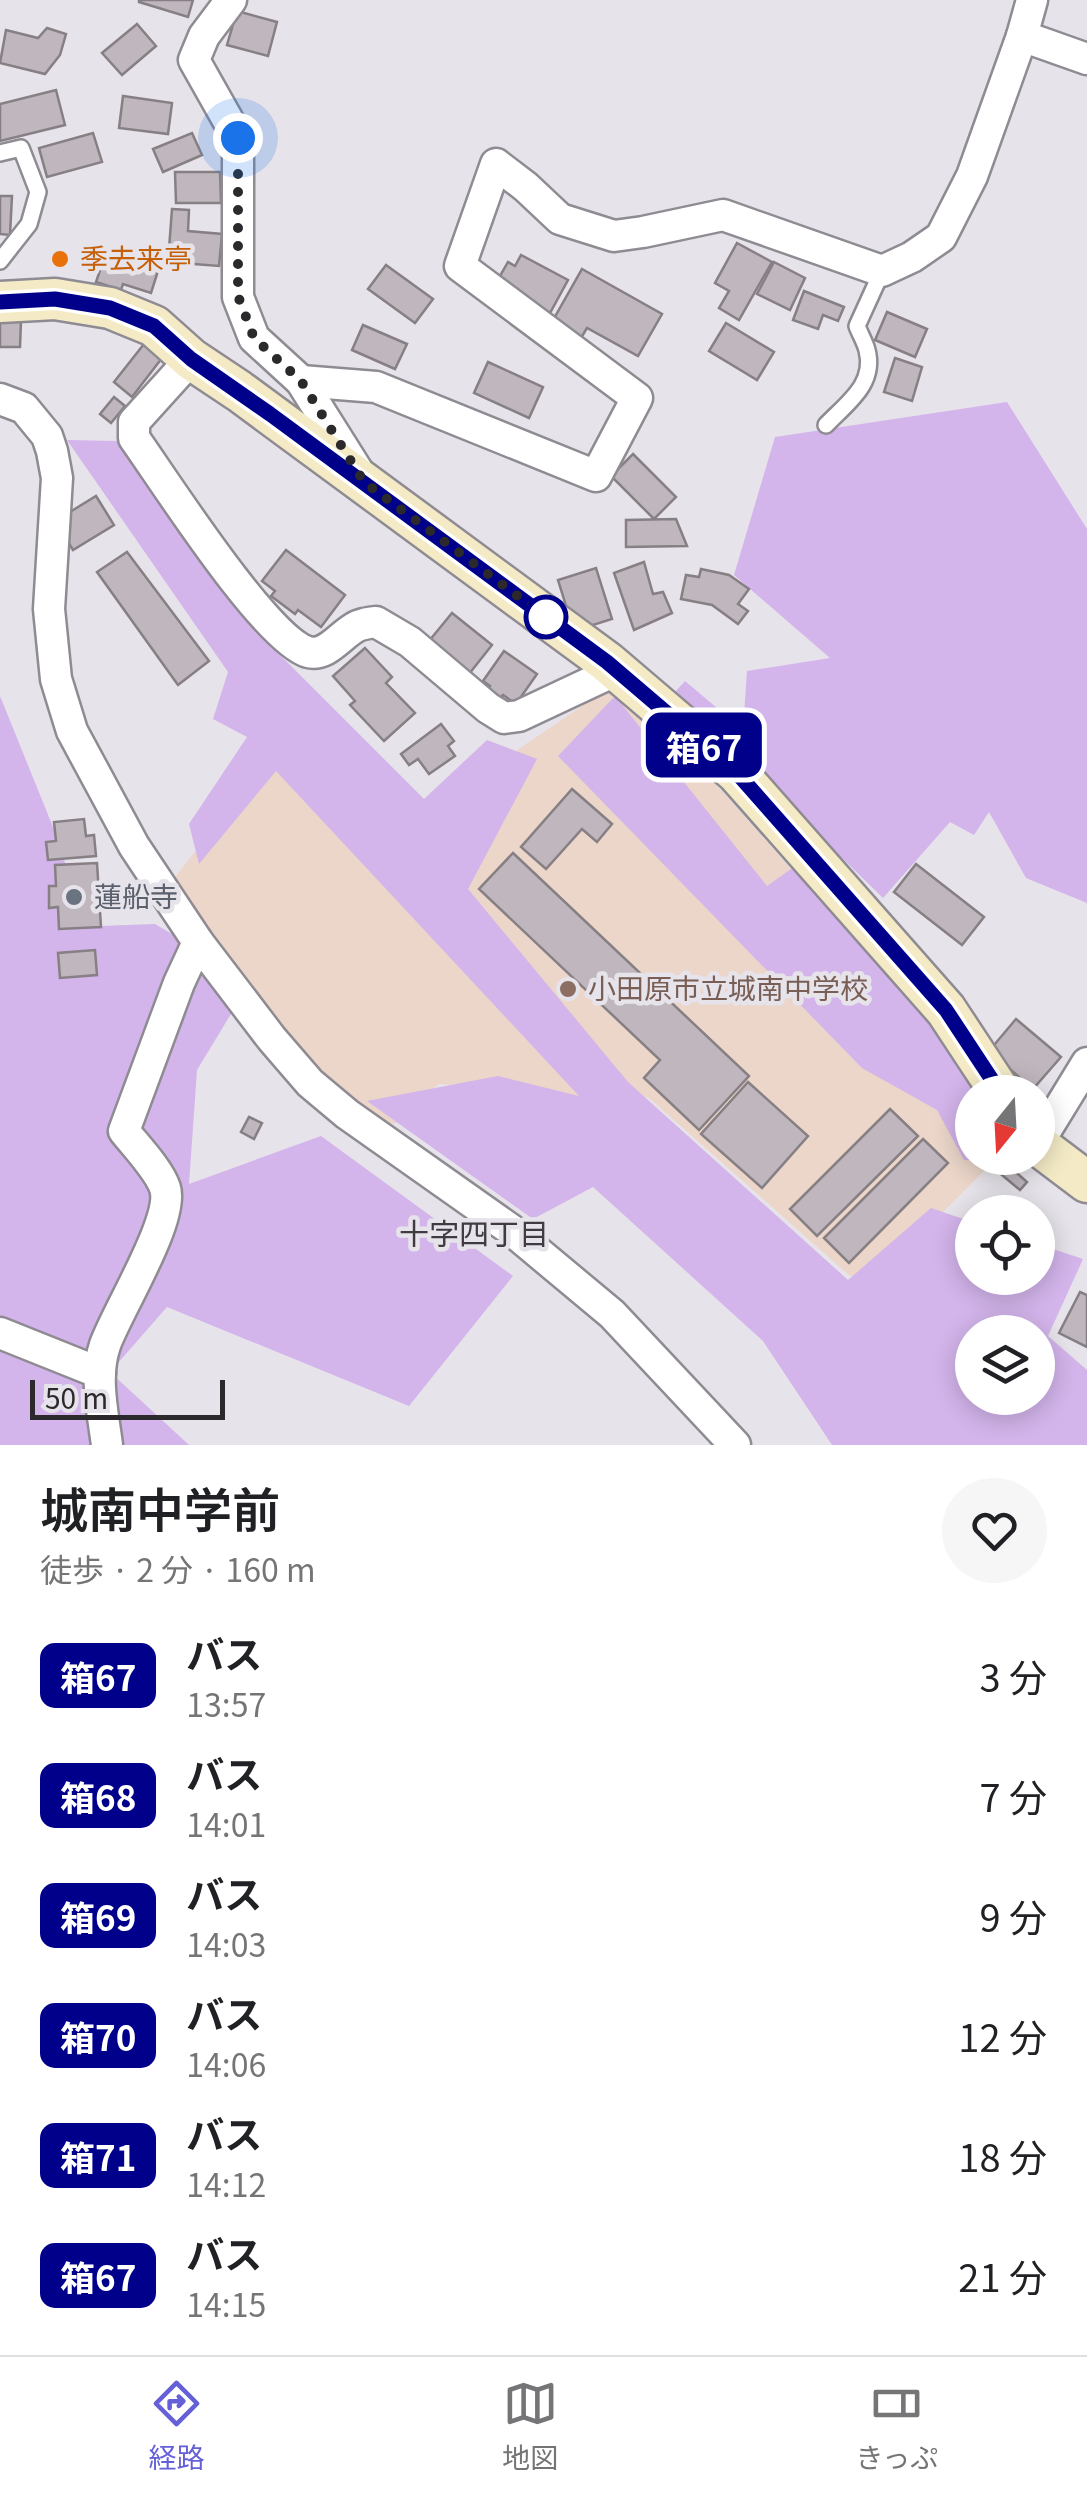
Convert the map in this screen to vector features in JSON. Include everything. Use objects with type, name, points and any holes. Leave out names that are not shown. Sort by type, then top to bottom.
[{"type":"street","points":[[231,0],[204,36],[194,60],[238,138],[238,296],[254,338],[301,381],[364,482]]},
{"type":"street","points":[[301,381],[376,387],[596,476],[638,398],[460,266],[496,164],[560,219],[614,236],[723,215],[882,271],[941,237],[972,176],[1032,0]]},
{"type":"street","points":[[1022,36],[1087,58]]},
{"type":"street","points":[[0,302],[55,299],[110,308],[154,326],[191,359],[616,670],[737,773],[946,1010],[989,1075]]},
{"type":"street","points":[[191,359],[134,422],[134,438],[220,560],[270,623],[293,643],[309,653],[322,652],[357,626],[376,622],[410,642],[504,718],[519,716],[616,670]]},
{"type":"street","points":[[0,399],[24,408],[47,436],[58,478],[49,609],[56,680],[72,731],[134,846],[198,942],[310,1082],[347,1114],[510,1229],[591,1296],[735,1445]]},
{"type":"street","points":[[108,1445],[100,1384],[105,1346],[144,1263],[166,1204],[165,1188],[124,1131],[198,942]]},
{"type":"street","points":[[1055,1116],[1087,1062]]},
{"type":"street","points":[[1055,1157],[1087,1182]]},
{"type":"street","points":[[0,1333],[100,1373]]},
{"type":"lane","points":[[0,152],[20,148],[38,192],[28,224],[0,261]]},
{"type":"lane","points":[[826,425],[860,389],[869,373],[867,349],[857,326],[882,271]]},
{"type":"shaded area","points":[[1007,402],[1087,529],[1087,903],[1026,878],[989,812],[974,835],[950,822],[883,898],[843,859],[834,867],[675,692],[685,681],[743,730],[747,671],[830,658],[734,575],[775,437]]},
{"type":"shaded area","points":[[67,440],[116,441],[265,640],[424,799],[487,740],[537,759],[468,889],[628,1082],[848,1280],[931,1208],[955,1216],[955,1295],[1055,1295],[1055,1250],[1083,1259],[1055,1321],[1055,1315],[955,1315],[955,1415],[1055,1415],[1055,1342],[1087,1370],[1087,1445],[832,1445],[763,1341],[593,1187],[533,1219],[367,1101],[498,1076],[579,1096],[276,771],[199,864],[189,824],[247,737],[213,719],[228,672]]},
{"type":"shaded area","name":"小田原市立城南中学校","points":[[613,685],[664,726],[939,1041],[961,1075],[955,1075],[955,1175],[980,1175],[960,1195],[955,1195],[955,1200],[883,1272],[850,1276],[649,1098],[623,1090],[541,1139],[487,1088],[439,1084],[396,1123],[368,1126],[284,1047],[173,880],[207,836],[290,751],[374,847]]},
{"type":"shaded area","points":[[0,696],[67,869],[72,927],[155,924],[211,957],[237,1004],[197,1070],[189,1184],[321,1136],[513,1276],[409,1406],[167,1307],[110,1372],[189,1445],[0,1445]]},
{"type":"shaded area","points":[[615,696],[767,886],[794,867],[931,1019],[969,1075],[955,1075],[955,1143],[937,1110],[862,1068],[558,756]]},
{"type":"building","points":[[139,0],[193,0],[188,17]]},
{"type":"building","points":[[237,11],[277,22],[268,56],[227,45]]},
{"type":"building","points":[[137,24],[156,46],[122,75],[102,53]]},
{"type":"building","points":[[47,28],[66,34],[60,55],[45,74],[0,63],[6,30],[38,38]]},
{"type":"building","points":[[56,90],[65,125],[0,141],[0,104]]},
{"type":"building","points":[[123,96],[172,103],[168,134],[119,128]]},
{"type":"building","points":[[93,133],[102,162],[47,177],[39,148]]},
{"type":"building","points":[[192,133],[202,155],[163,172],[153,149]]},
{"type":"building","points":[[175,172],[220,172],[221,203],[176,203]]},
{"type":"building","points":[[0,196],[12,196],[10,235],[0,234]]},
{"type":"building","points":[[172,209],[189,210],[188,231],[222,234],[219,266],[168,262]]},
{"type":"building","points":[[737,243],[772,262],[739,320],[719,308],[729,291],[715,283]]},
{"type":"building","points":[[106,253],[158,271],[151,293],[123,284],[121,290],[96,282]]},
{"type":"building","points":[[521,255],[568,280],[550,313],[496,283],[508,262],[515,266]]},
{"type":"building","points":[[774,262],[805,278],[790,310],[757,294]]},
{"type":"building","points":[[386,265],[433,299],[415,323],[368,289]]},
{"type":"building","points":[[582,269],[662,314],[638,356],[587,328],[581,338],[552,322]]},
{"type":"building","points":[[804,291],[844,307],[838,321],[823,315],[818,329],[793,320]]},
{"type":"building","points":[[887,312],[927,329],[915,357],[875,340]]},
{"type":"building","points":[[0,320],[21,320],[20,347],[0,347]]},
{"type":"building","points":[[726,323],[774,352],[757,380],[709,351]]},
{"type":"building","points":[[363,325],[407,344],[395,369],[352,350]]},
{"type":"building","points":[[144,344],[162,358],[132,397],[114,382]]},
{"type":"building","points":[[895,358],[922,367],[912,401],[884,392]]},
{"type":"building","points":[[488,362],[543,387],[529,418],[474,393]]},
{"type":"building","points":[[114,397],[125,406],[111,423],[100,414]]},
{"type":"building","points":[[633,454],[676,497],[654,519],[611,476]]},
{"type":"building","points":[[96,496],[114,525],[73,550],[60,529],[70,523],[65,515]]},
{"type":"building","points":[[676,519],[687,546],[626,547],[626,520]]},
{"type":"building","points":[[286,550],[345,595],[321,627],[271,596],[275,591],[262,581]]},
{"type":"building","points":[[127,552],[209,661],[178,685],[97,572]]},
{"type":"building","points":[[644,562],[653,594],[663,592],[672,613],[634,630],[614,573]]},
{"type":"building","points":[[596,568],[612,619],[574,631],[558,580]]},
{"type":"building","points":[[701,569],[729,575],[749,589],[738,604],[748,611],[738,624],[712,605],[681,599],[686,575],[699,577]]},
{"type":"building","points":[[452,613],[492,645],[469,674],[429,641]]},
{"type":"building","points":[[365,648],[392,677],[386,683],[415,713],[384,741],[350,705],[355,701],[333,676]]},
{"type":"building","points":[[504,651],[537,674],[516,704],[503,695],[497,703],[484,694],[490,686],[483,681]]},
{"type":"building","points":[[441,724],[454,741],[448,746],[455,756],[429,774],[418,759],[409,765],[401,754]]},
{"type":"building","points":[[572,789],[612,824],[597,842],[582,829],[546,869],[521,847]]},
{"type":"building","points":[[84,819],[86,836],[94,835],[96,856],[48,860],[46,842],[56,841],[54,822]]},
{"type":"building","points":[[513,853],[749,1076],[699,1130],[644,1078],[660,1060],[479,889]]},
{"type":"building","name":"蓮船寺","points":[[97,863],[101,927],[59,929],[58,907],[49,908],[49,886],[56,886],[55,865]]},
{"type":"building","points":[[916,864],[984,917],[962,945],[894,892]]},
{"type":"building","points":[[95,950],[97,975],[60,978],[58,953]]},
{"type":"building","points":[[1016,1019],[1061,1057],[1045,1075],[1017,1075],[989,1051]]},
{"type":"building","points":[[748,1082],[808,1136],[762,1188],[701,1134]]},
{"type":"building","points":[[890,1109],[918,1136],[817,1236],[790,1209]]},
{"type":"building","points":[[249,1117],[262,1123],[254,1139],[241,1132]]},
{"type":"building","points":[[923,1139],[948,1163],[849,1263],[824,1238]]},
{"type":"building","points":[[1002,1175],[1019,1175],[1027,1182],[1020,1190]]},
{"type":"building","points":[[1080,1292],[1087,1295],[1087,1347],[1059,1333]]},
{"type":"bus line","name":"箱67","points":[[0,302],[55,299],[110,308],[154,326],[191,359],[607,662],[737,773],[946,1010],[989,1075]]},
{"type":"place","name":"季去来亭","points":[[60,259]]},
{"type":"place","name":"蓮船寺","points":[[74,897]]},
{"type":"place","name":"小田原市立城南中学校","points":[[568,989]]},
{"type":"district","name":"十字四丁目","points":[[474,1235]]},
{"type":"route","points":[[238,138],[238,296],[254,338],[301,381],[364,482],[546,617]]}]
